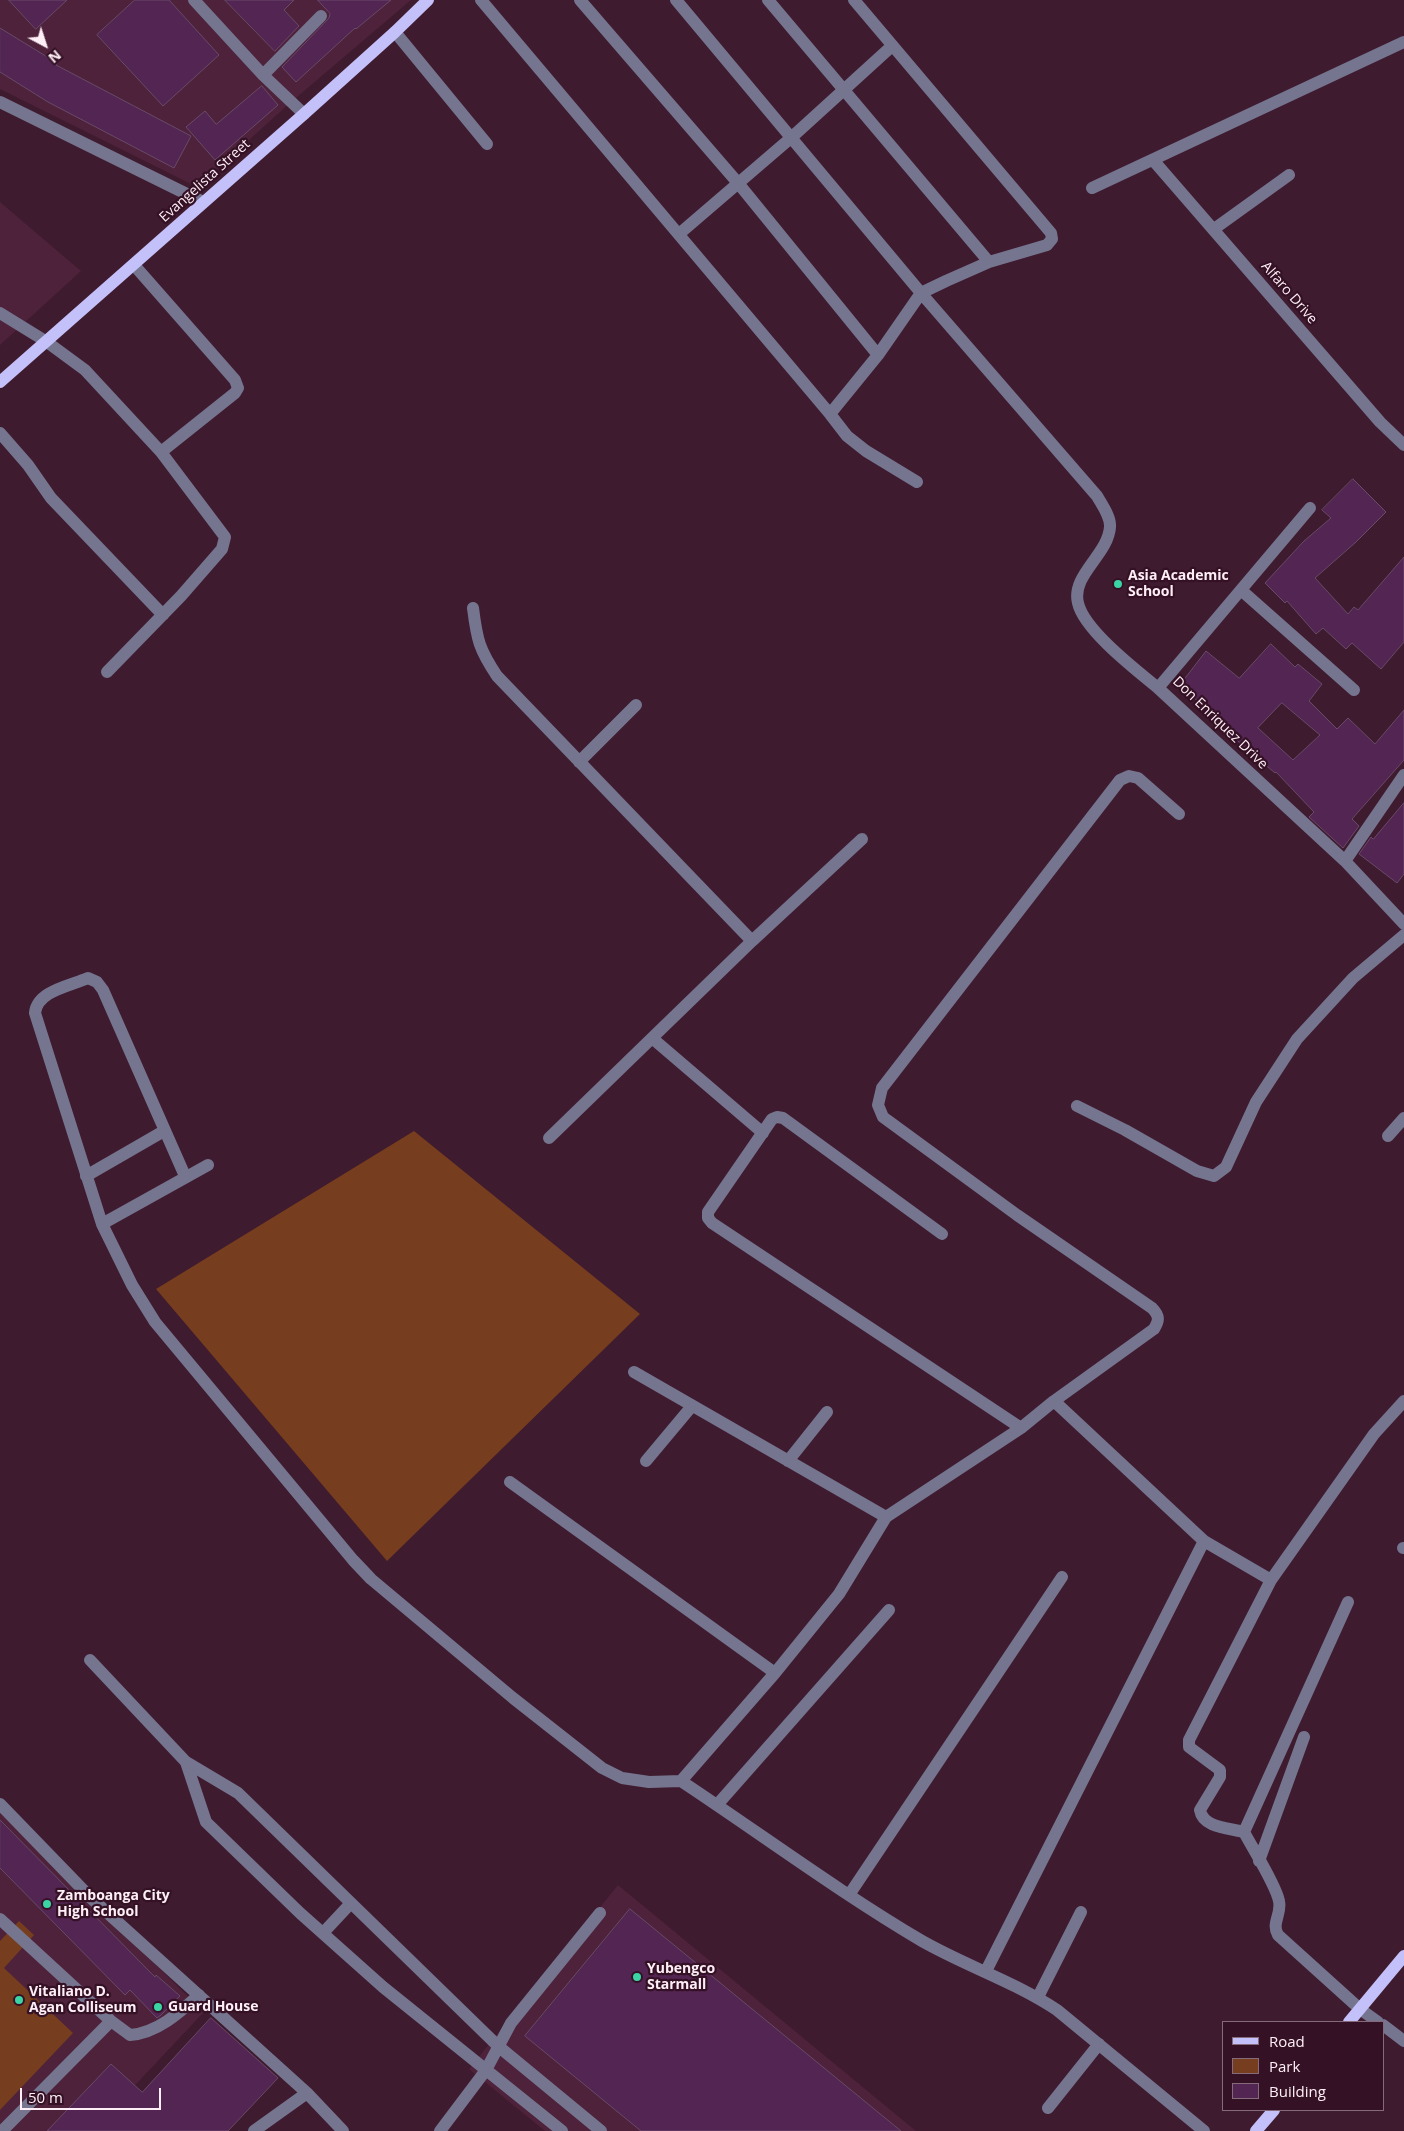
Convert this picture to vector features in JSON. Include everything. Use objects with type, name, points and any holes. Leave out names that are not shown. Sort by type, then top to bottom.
[{"type":"main road","name":"Evangelista Street","points":[[0,382],[304,114],[428,0]]},
{"type":"main road","points":[[1350,2021],[1404,1956]]},
{"type":"main road","points":[[1256,2131],[1273,2111]]},
{"type":"street","points":[[194,0],[263,75],[304,114]]},
{"type":"street","points":[[480,0],[679,234],[847,436],[866,451],[917,482]]},
{"type":"street","points":[[580,0],[738,183],[878,355]]},
{"type":"street","points":[[676,0],[922,293],[1097,496],[1106,512],[1110,527],[1105,543],[1079,585],[1077,602],[1084,617],[1094,631],[1158,688]]},
{"type":"street","points":[[768,0],[989,262]]},
{"type":"street","points":[[830,414],[878,355],[922,293],[989,262],[1047,245],[1052,239],[1051,233],[854,0]]},
{"type":"street","points":[[263,75],[321,16]]},
{"type":"street","points":[[395,32],[487,144]]},
{"type":"street","points":[[1092,188],[1404,42]]},
{"type":"street","points":[[679,234],[792,137],[892,46]]},
{"type":"street","points":[[0,102],[203,202]]},
{"type":"street","name":"Alfaro Drive","points":[[1153,160],[1214,228],[1380,422],[1404,445]]},
{"type":"street","points":[[1214,228],[1289,175]]},
{"type":"street","points":[[134,264],[235,380],[238,388],[235,393],[161,452]]},
{"type":"street","points":[[0,313],[47,342],[85,370],[161,452],[225,538],[222,549],[163,615],[107,672]]},
{"type":"street","points":[[0,433],[28,465],[51,498],[163,615]]},
{"type":"street","name":"Don Enriquez Drive","points":[[1310,508],[1158,688],[1346,861],[1404,924]]},
{"type":"street","points":[[1241,590],[1354,690]]},
{"type":"street","points":[[473,608],[478,640],[485,658],[497,676],[752,941]]},
{"type":"street","points":[[578,762],[636,705]]},
{"type":"street","points":[[1346,861],[1404,775]]},
{"type":"street","points":[[681,1781],[775,1673],[839,1594],[886,1517],[1022,1428],[1054,1401],[1154,1329],[1158,1321],[1157,1314],[883,1117],[878,1104],[882,1088],[1120,780],[1129,776],[1138,778],[1179,814]]},
{"type":"street","points":[[549,1138],[752,941],[862,838]]},
{"type":"street","points":[[1077,1106],[1125,1130],[1197,1172],[1214,1176],[1226,1167],[1256,1102],[1297,1040],[1353,978],[1404,935]]},
{"type":"street","points":[[185,1176],[104,990],[98,982],[88,978],[44,996],[36,1005],[35,1013],[102,1224],[132,1286],[155,1322],[371,1579],[513,1698],[602,1768],[622,1778],[649,1782],[681,1781],[849,1895],[924,1942],[1038,1997],[1099,2044],[1204,2131]]},
{"type":"street","points":[[652,1038],[763,1133]]},
{"type":"street","points":[[942,1234],[783,1118],[777,1117],[772,1120],[708,1212],[708,1218],[712,1223],[1022,1428]]},
{"type":"street","points":[[1388,1136],[1404,1118]]},
{"type":"street","points":[[86,1176],[164,1131]]},
{"type":"street","points":[[102,1224],[208,1164]]},
{"type":"street","points":[[634,1372],[886,1517]]},
{"type":"street","points":[[1054,1401],[1204,1541],[1271,1580]]},
{"type":"street","points":[[1377,2021],[1360,2009],[1278,1935],[1275,1925],[1280,1903],[1244,1832],[1208,1823],[1201,1817],[1200,1810],[1220,1777],[1220,1770],[1190,1747],[1189,1740],[1271,1580],[1374,1434],[1404,1401]]},
{"type":"street","points":[[646,1461],[692,1406]]},
{"type":"street","points":[[788,1461],[827,1412]]},
{"type":"street","points":[[510,1482],[775,1673]]},
{"type":"street","points":[[986,1972],[1204,1541]]},
{"type":"street","points":[[849,1895],[1062,1577]]},
{"type":"street","points":[[1244,1832],[1348,1602]]},
{"type":"street","points":[[718,1805],[889,1610]]},
{"type":"street","points":[[90,1660],[186,1762],[238,1793],[498,2046],[601,2131]]},
{"type":"street","points":[[1259,1861],[1304,1737]]},
{"type":"street","points":[[186,1762],[206,1822],[383,1987],[562,2131]]},
{"type":"street","points":[[0,1804],[91,1898],[308,2093],[343,2131]]},
{"type":"street","points":[[323,1933],[351,1902]]},
{"type":"street","points":[[1038,1997],[1081,1912]]},
{"type":"street","points":[[440,2131],[486,2070],[511,2023],[600,1913]]},
{"type":"street","points":[[0,1918],[111,2021],[130,2035],[143,2034],[156,2028],[199,1995]]},
{"type":"street","points":[[2,2131],[111,2021]]},
{"type":"street","points":[[1384,2027],[1404,2041]]},
{"type":"street","points":[[1048,2108],[1099,2044]]},
{"type":"street","points":[[254,2131],[308,2093]]},
{"type":"shaded area","points":[[0,0],[411,0],[290,103],[197,187],[0,89]]},
{"type":"shaded area","points":[[0,202],[81,271],[0,345]]},
{"type":"shaded area","name":"Zamboanga City High School","points":[[0,1812],[204,2012],[92,2131],[0,2131]]},
{"type":"shaded area","name":"Yubengco Starmall","points":[[618,1885],[916,2131],[545,2131],[469,2069]]},
{"type":"green space","points":[[414,1131],[640,1314],[387,1561],[156,1289]]},
{"type":"green space","name":"Vitaliano D. Agan Colliseum","points":[[19,1921],[34,1935],[4,1968],[73,2033],[0,2110],[0,1941]]},
{"type":"building","points":[[9,0],[67,0],[36,29]]},
{"type":"building","points":[[135,0],[169,0],[219,55],[163,106],[97,35]]},
{"type":"building","points":[[225,0],[294,0],[284,10],[299,26],[275,51]]},
{"type":"building","points":[[318,0],[391,0],[355,28],[296,82],[282,67],[329,18],[330,14]]},
{"type":"building","points":[[0,28],[57,63],[56,65],[191,136],[174,168],[48,102],[0,72]]},
{"type":"building","points":[[262,86],[278,105],[215,160],[186,127],[205,111],[216,124]]},
{"type":"building","points":[[1353,479],[1386,512],[1356,542],[1315,578],[1348,614],[1354,607],[1358,610],[1404,557],[1404,642],[1381,669],[1352,643],[1346,649],[1323,628],[1316,634],[1287,601],[1285,603],[1265,583],[1304,541],[1331,518],[1322,510]]},
{"type":"building","points":[[1271,644],[1295,667],[1298,664],[1322,684],[1309,701],[1337,729],[1348,718],[1375,744],[1404,710],[1404,760],[1352,819],[1359,826],[1343,848],[1309,817],[1314,812],[1276,772],[1242,745],[1209,714],[1212,712],[1179,686],[1206,651],[1239,678]],"holes":[[[1282,703],[1320,735],[1293,760],[1258,728]]]},
{"type":"building","points":[[1404,803],[1404,874],[1397,883],[1359,854],[1371,837],[1373,839]]},
{"type":"building","points":[[0,1820],[155,1977],[156,1975],[180,1996],[161,2015],[157,2018],[130,1990],[125,1995],[0,1868]]},
{"type":"building","name":"Yubengco Starmall","points":[[630,1909],[901,2131],[641,2131],[525,2036]]},
{"type":"building","points":[[211,2018],[278,2078],[228,2131],[47,2131],[111,2064],[142,2092]]},
{"type":"place","name":"Asia Academic School","points":[[1118,584]]},
{"type":"place","name":"Zamboanga City High School","points":[[47,1904]]},
{"type":"place","name":"Yubengco Starmall","points":[[637,1977]]},
{"type":"place","name":"Vitaliano D. Agan Colliseum","points":[[19,2000]]},
{"type":"place","name":"Guard House","points":[[158,2007]]}]
